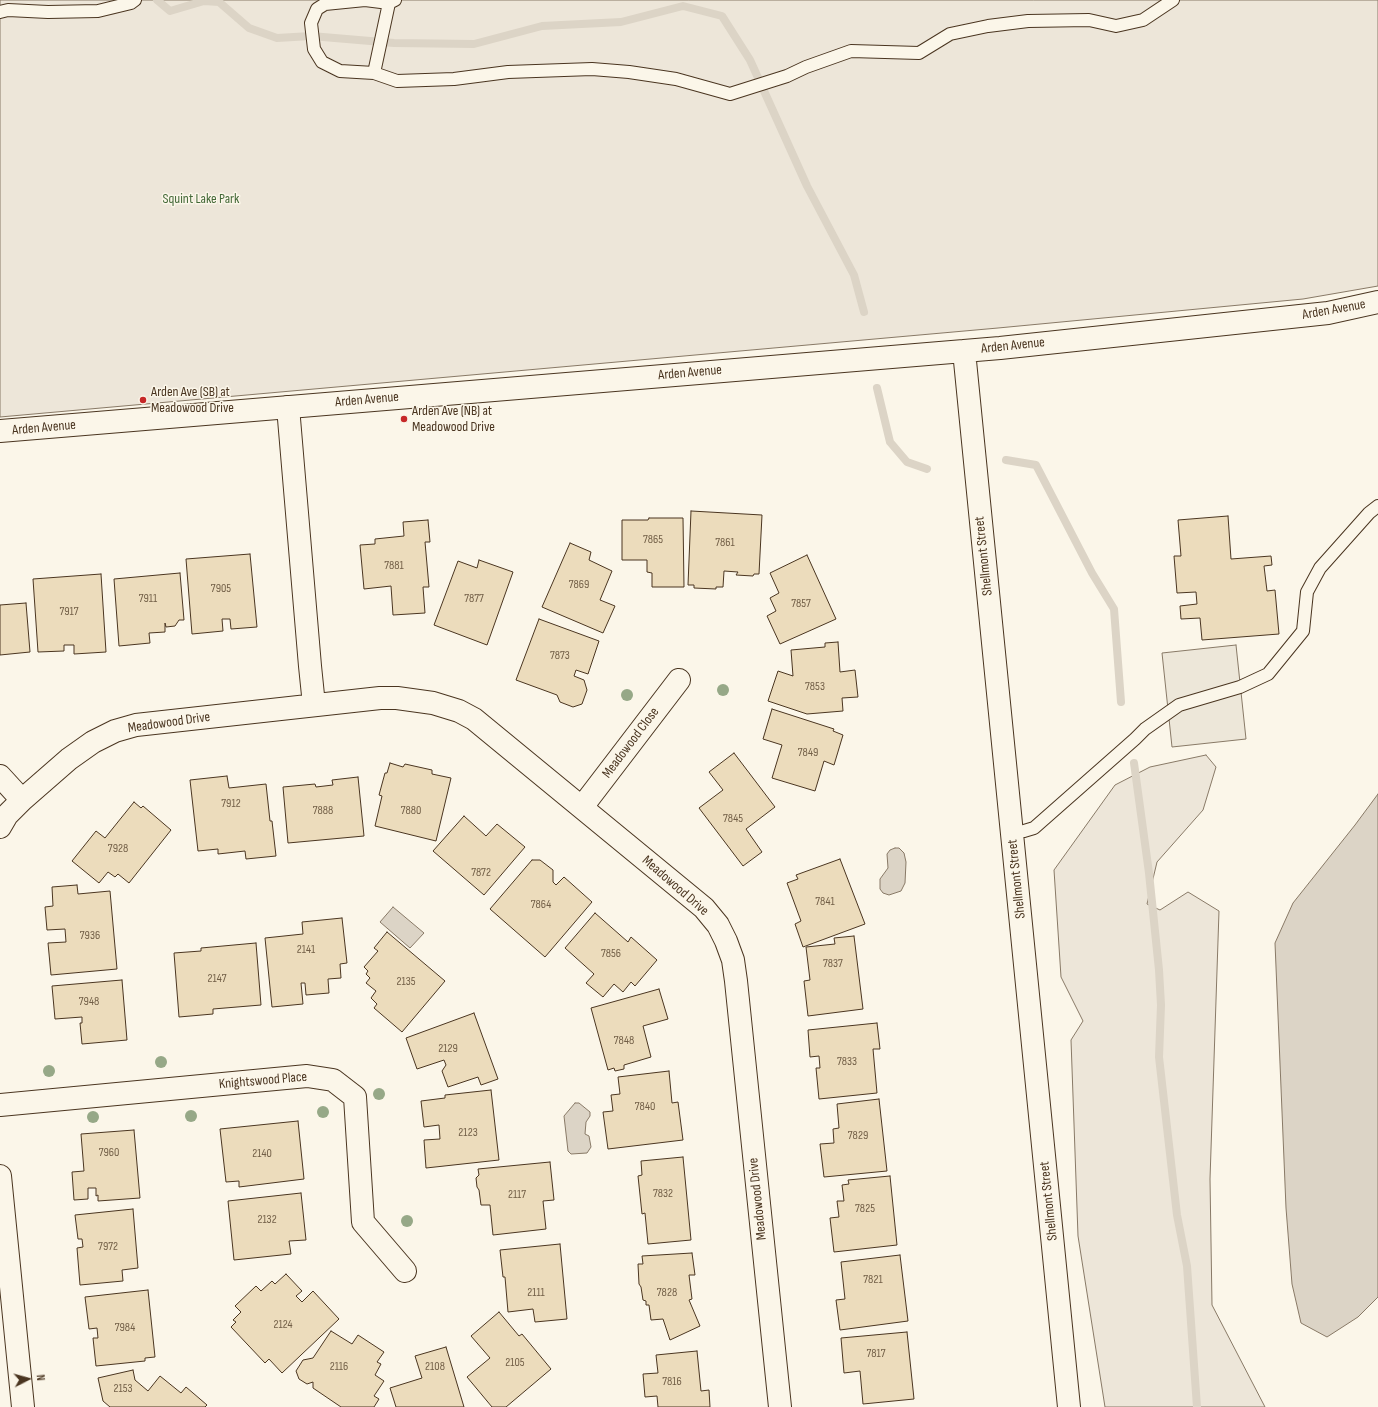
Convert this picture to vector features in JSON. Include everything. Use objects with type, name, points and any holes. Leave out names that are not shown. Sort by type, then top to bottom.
[{"type":"street","name":"Arden Avenue","points":[[0,431],[964,351],[1328,313],[1378,302]]},
{"type":"street","name":"Shellmont Street","points":[[964,351],[1070,1407]]},
{"type":"street","points":[[288,407],[314,705]]},
{"type":"street","name":"Meadowood Close","points":[[582,807],[679,680]]},
{"type":"street","name":"Meadowood Drive","points":[[0,827],[7,816],[22,800],[68,759],[93,742],[115,731],[136,725],[380,698],[397,698],[446,706],[474,719],[704,908],[718,925],[726,941],[733,960],[780,1407]]},
{"type":"street","points":[[0,776],[22,800]]},
{"type":"street","name":"Knightswood Place","points":[[0,1105],[308,1076],[333,1080],[355,1097],[363,1222],[405,1271]]},
{"type":"street","points":[[0,1176],[23,1407]]},
{"type":"lane","points":[[0,12],[8,10],[48,12],[98,11],[131,3],[135,0]]},
{"type":"lane","points":[[376,68],[386,17],[392,1],[365,0],[325,4],[317,9],[311,23],[314,49],[322,62],[340,71],[376,68],[397,81],[454,79],[508,72],[592,69],[629,72],[676,79],[730,94],[787,76],[806,67],[851,51],[919,53],[950,34],[988,26],[1028,21],[1088,20],[1116,26],[1143,20],[1174,0]]},
{"type":"lane","points":[[1012,832],[1034,828],[1145,729],[1179,705],[1240,687],[1268,674],[1303,631],[1307,592],[1320,568],[1369,513],[1378,506]]},
{"type":"green space","name":"Squint Lake Park","points":[[0,0],[1378,0],[1378,286],[1303,299],[998,328],[0,417]]},
{"type":"green space","points":[[1206,755],[1216,767],[1203,810],[1157,862],[1147,904],[1160,910],[1188,892],[1219,911],[1210,1179],[1212,1305],[1265,1407],[1105,1407],[1078,1236],[1071,1040],[1083,1021],[1061,977],[1054,870],[1115,785],[1150,767]]},
{"type":"shaded area","points":[[1236,645],[1246,739],[1172,747],[1162,653]]},
{"type":"shaded area","points":[[1378,794],[1378,1297],[1358,1317],[1327,1337],[1301,1323],[1292,1284],[1286,1208],[1275,943],[1293,903]]},
{"type":"shaded area","points":[[899,848],[904,853],[906,862],[905,883],[901,891],[889,895],[883,893],[880,889],[880,879],[888,868],[887,854],[890,850]]},
{"type":"shaded area","points":[[393,907],[424,933],[410,948],[380,922]]},
{"type":"shaded area","points":[[575,1103],[579,1103],[590,1112],[590,1116],[586,1122],[585,1134],[589,1136],[591,1147],[587,1153],[571,1154],[568,1151],[564,1116]]},
{"type":"building","points":[[691,511],[762,515],[759,574],[754,574],[753,576],[736,575],[738,572],[724,571],[723,587],[716,587],[716,589],[694,588],[694,585],[688,585]]},
{"type":"building","points":[[1228,516],[1231,559],[1271,556],[1272,565],[1264,566],[1267,591],[1275,590],[1279,634],[1202,640],[1200,618],[1181,619],[1180,606],[1197,604],[1196,592],[1177,593],[1174,556],[1181,556],[1178,520]]},
{"type":"building","points":[[649,518],[683,518],[684,587],[652,587],[652,573],[647,572],[647,560],[622,560],[622,520],[648,520]]},
{"type":"building","points":[[428,520],[430,542],[425,542],[429,587],[423,587],[425,613],[393,615],[391,586],[364,589],[360,545],[375,544],[375,539],[404,536],[403,522]]},
{"type":"building","points":[[570,543],[591,552],[589,560],[612,571],[600,600],[615,606],[603,633],[542,607]]},
{"type":"building","points":[[250,554],[257,627],[231,629],[230,619],[222,619],[223,631],[192,634],[186,559]]},
{"type":"building","points":[[807,555],[836,619],[780,644],[767,616],[776,611],[770,598],[779,593],[770,573]]},
{"type":"building","points":[[479,560],[513,572],[487,645],[434,625],[458,561],[477,568]]},
{"type":"building","points":[[180,573],[184,620],[179,620],[175,626],[166,627],[165,623],[165,632],[149,633],[150,643],[119,646],[114,579]]},
{"type":"building","points":[[101,574],[106,652],[74,654],[74,645],[64,645],[64,651],[38,652],[33,579]]},
{"type":"building","points":[[26,603],[30,652],[0,655],[0,605]]},
{"type":"building","points":[[539,619],[599,641],[588,674],[576,670],[574,676],[584,680],[587,690],[582,704],[573,707],[560,702],[557,695],[516,680]]},
{"type":"building","points":[[838,642],[840,672],[855,670],[858,697],[842,698],[843,711],[807,714],[768,701],[778,671],[793,676],[791,650],[825,647],[825,643]]},
{"type":"building","points":[[772,709],[834,729],[833,731],[843,735],[834,765],[824,761],[815,791],[772,778],[782,745],[763,739]]},
{"type":"building","points":[[734,753],[775,807],[746,829],[762,852],[743,866],[699,808],[723,790],[709,772]]},
{"type":"building","points":[[390,763],[403,767],[405,764],[432,770],[432,774],[451,778],[436,841],[375,826],[382,796],[379,795],[385,773],[387,773]]},
{"type":"building","points":[[227,776],[229,788],[266,784],[276,856],[246,859],[245,851],[218,854],[218,849],[198,851],[190,780]]},
{"type":"building","points":[[358,777],[364,836],[288,843],[283,787],[315,784],[316,787],[333,785],[332,780]]},
{"type":"building","points":[[134,802],[141,808],[143,806],[171,830],[129,883],[118,874],[115,877],[108,872],[99,883],[72,861],[96,831],[105,838]]},
{"type":"building","points":[[464,816],[486,836],[497,824],[525,847],[484,895],[433,851]]},
{"type":"building","points":[[840,859],[865,924],[803,947],[795,924],[801,921],[787,883],[798,879],[796,875]]},
{"type":"building","points":[[532,860],[540,860],[553,870],[553,882],[556,885],[564,877],[592,902],[545,957],[490,909]]},
{"type":"building","points":[[77,885],[78,894],[110,891],[117,969],[51,975],[48,943],[66,942],[65,929],[47,930],[45,907],[53,906],[52,887]]},
{"type":"building","points":[[595,913],[628,942],[631,937],[657,960],[635,986],[631,982],[623,992],[614,984],[603,997],[586,983],[594,974],[565,948]]},
{"type":"building","points":[[342,918],[347,963],[340,964],[341,978],[328,979],[329,993],[306,995],[305,983],[301,983],[303,1004],[272,1007],[265,938],[303,934],[302,922]]},
{"type":"building","points":[[387,932],[445,981],[402,1032],[374,1008],[377,1004],[371,998],[376,991],[366,983],[370,978],[366,974],[368,971],[364,967],[378,951],[374,948]]},
{"type":"building","points":[[854,936],[863,1009],[808,1016],[804,981],[810,980],[806,947],[835,944],[834,938]]},
{"type":"building","points":[[256,943],[261,1005],[213,1009],[213,1014],[179,1017],[174,953],[201,951],[201,948]]},
{"type":"building","points":[[122,980],[127,1040],[82,1044],[80,1023],[82,1023],[82,1017],[55,1019],[52,986]]},
{"type":"building","points":[[659,989],[668,1019],[643,1026],[651,1057],[624,1065],[624,1069],[615,1071],[614,1068],[608,1070],[591,1008]]},
{"type":"building","points":[[474,1013],[498,1079],[481,1085],[478,1077],[448,1087],[442,1071],[446,1065],[444,1060],[417,1069],[406,1038]]},
{"type":"building","points":[[877,1023],[880,1049],[873,1049],[877,1093],[819,1099],[816,1068],[820,1068],[819,1056],[810,1057],[808,1030]]},
{"type":"building","points":[[669,1071],[672,1103],[678,1102],[683,1140],[608,1149],[603,1112],[613,1111],[611,1095],[620,1094],[618,1077]]},
{"type":"building","points":[[491,1090],[499,1160],[426,1168],[424,1140],[440,1139],[439,1125],[424,1127],[421,1101],[445,1098],[445,1095]]},
{"type":"building","points":[[879,1099],[887,1171],[824,1177],[820,1144],[834,1143],[833,1129],[839,1128],[837,1104]]},
{"type":"building","points":[[298,1121],[304,1179],[239,1187],[239,1181],[226,1182],[220,1129]]},
{"type":"building","points":[[134,1130],[140,1198],[98,1201],[98,1195],[96,1196],[96,1188],[88,1188],[88,1199],[74,1200],[72,1172],[84,1171],[81,1134]]},
{"type":"building","points":[[683,1157],[691,1240],[648,1244],[645,1213],[642,1214],[638,1176],[642,1175],[641,1161]]},
{"type":"building","points":[[550,1162],[554,1200],[543,1201],[546,1229],[493,1235],[490,1205],[481,1205],[476,1178],[479,1175],[478,1169]]},
{"type":"building","points":[[890,1176],[897,1245],[834,1252],[830,1218],[839,1217],[837,1201],[844,1201],[842,1185],[849,1184],[848,1180]]},
{"type":"building","points":[[301,1193],[306,1240],[289,1241],[291,1254],[234,1260],[228,1201]]},
{"type":"building","points":[[133,1209],[138,1268],[122,1270],[123,1281],[80,1285],[77,1248],[83,1247],[82,1239],[78,1239],[75,1215]]},
{"type":"building","points":[[560,1244],[567,1319],[535,1322],[533,1309],[508,1312],[505,1277],[503,1277],[500,1250]]},
{"type":"building","points":[[692,1253],[695,1275],[689,1275],[692,1299],[689,1300],[700,1326],[670,1340],[663,1319],[651,1320],[649,1305],[646,1305],[646,1301],[643,1300],[641,1287],[639,1284],[638,1264],[643,1264],[642,1256]]},
{"type":"building","points":[[900,1255],[908,1321],[840,1330],[836,1300],[845,1299],[841,1262]]},
{"type":"building","points":[[286,1274],[302,1291],[296,1296],[302,1302],[313,1291],[339,1319],[282,1373],[269,1359],[265,1363],[231,1327],[236,1322],[233,1320],[241,1312],[235,1306],[256,1286],[261,1291],[272,1281],[275,1284]]},
{"type":"building","points":[[148,1290],[155,1357],[145,1358],[145,1361],[96,1366],[93,1338],[98,1338],[97,1328],[89,1329],[85,1297]]},
{"type":"building","points":[[499,1312],[519,1336],[522,1334],[551,1369],[506,1407],[492,1407],[467,1377],[490,1358],[471,1336]]},
{"type":"building","points":[[331,1331],[352,1344],[358,1335],[384,1352],[377,1362],[381,1364],[375,1375],[384,1381],[374,1396],[379,1399],[374,1407],[341,1407],[313,1388],[313,1382],[307,1384],[299,1379],[296,1371],[303,1360],[313,1358]]},
{"type":"building","points":[[907,1332],[914,1399],[863,1404],[860,1371],[844,1373],[841,1338]]},
{"type":"building","points":[[446,1347],[464,1407],[396,1407],[390,1388],[422,1378],[415,1356]]},
{"type":"building","points":[[697,1351],[701,1391],[709,1390],[710,1407],[658,1407],[657,1396],[645,1397],[643,1374],[658,1373],[656,1355]]},
{"type":"building","points":[[133,1370],[135,1380],[148,1391],[160,1376],[181,1393],[186,1387],[207,1405],[205,1407],[110,1407],[103,1401],[98,1378]]},
{"type":"waterway","points":[[157,0],[170,11],[204,1],[219,2],[249,28],[277,38],[311,36],[394,43],[474,44],[542,26],[621,22],[683,6],[722,16],[750,60],[807,186],[854,275],[864,312]]},
{"type":"waterway","points":[[877,388],[890,442],[907,462],[927,469]]},
{"type":"waterway","points":[[1006,460],[1036,465],[1092,573],[1114,609],[1121,702]]},
{"type":"waterway","points":[[1134,763],[1149,873],[1159,970],[1161,1005],[1159,1057],[1177,1215],[1187,1266],[1197,1407]]},
{"type":"place","name":"Arden Ave (SB) at Meadowood Drive","points":[[143,400]]},
{"type":"place","name":"Arden Ave (NB) at Meadowood Drive","points":[[404,419]]}]
